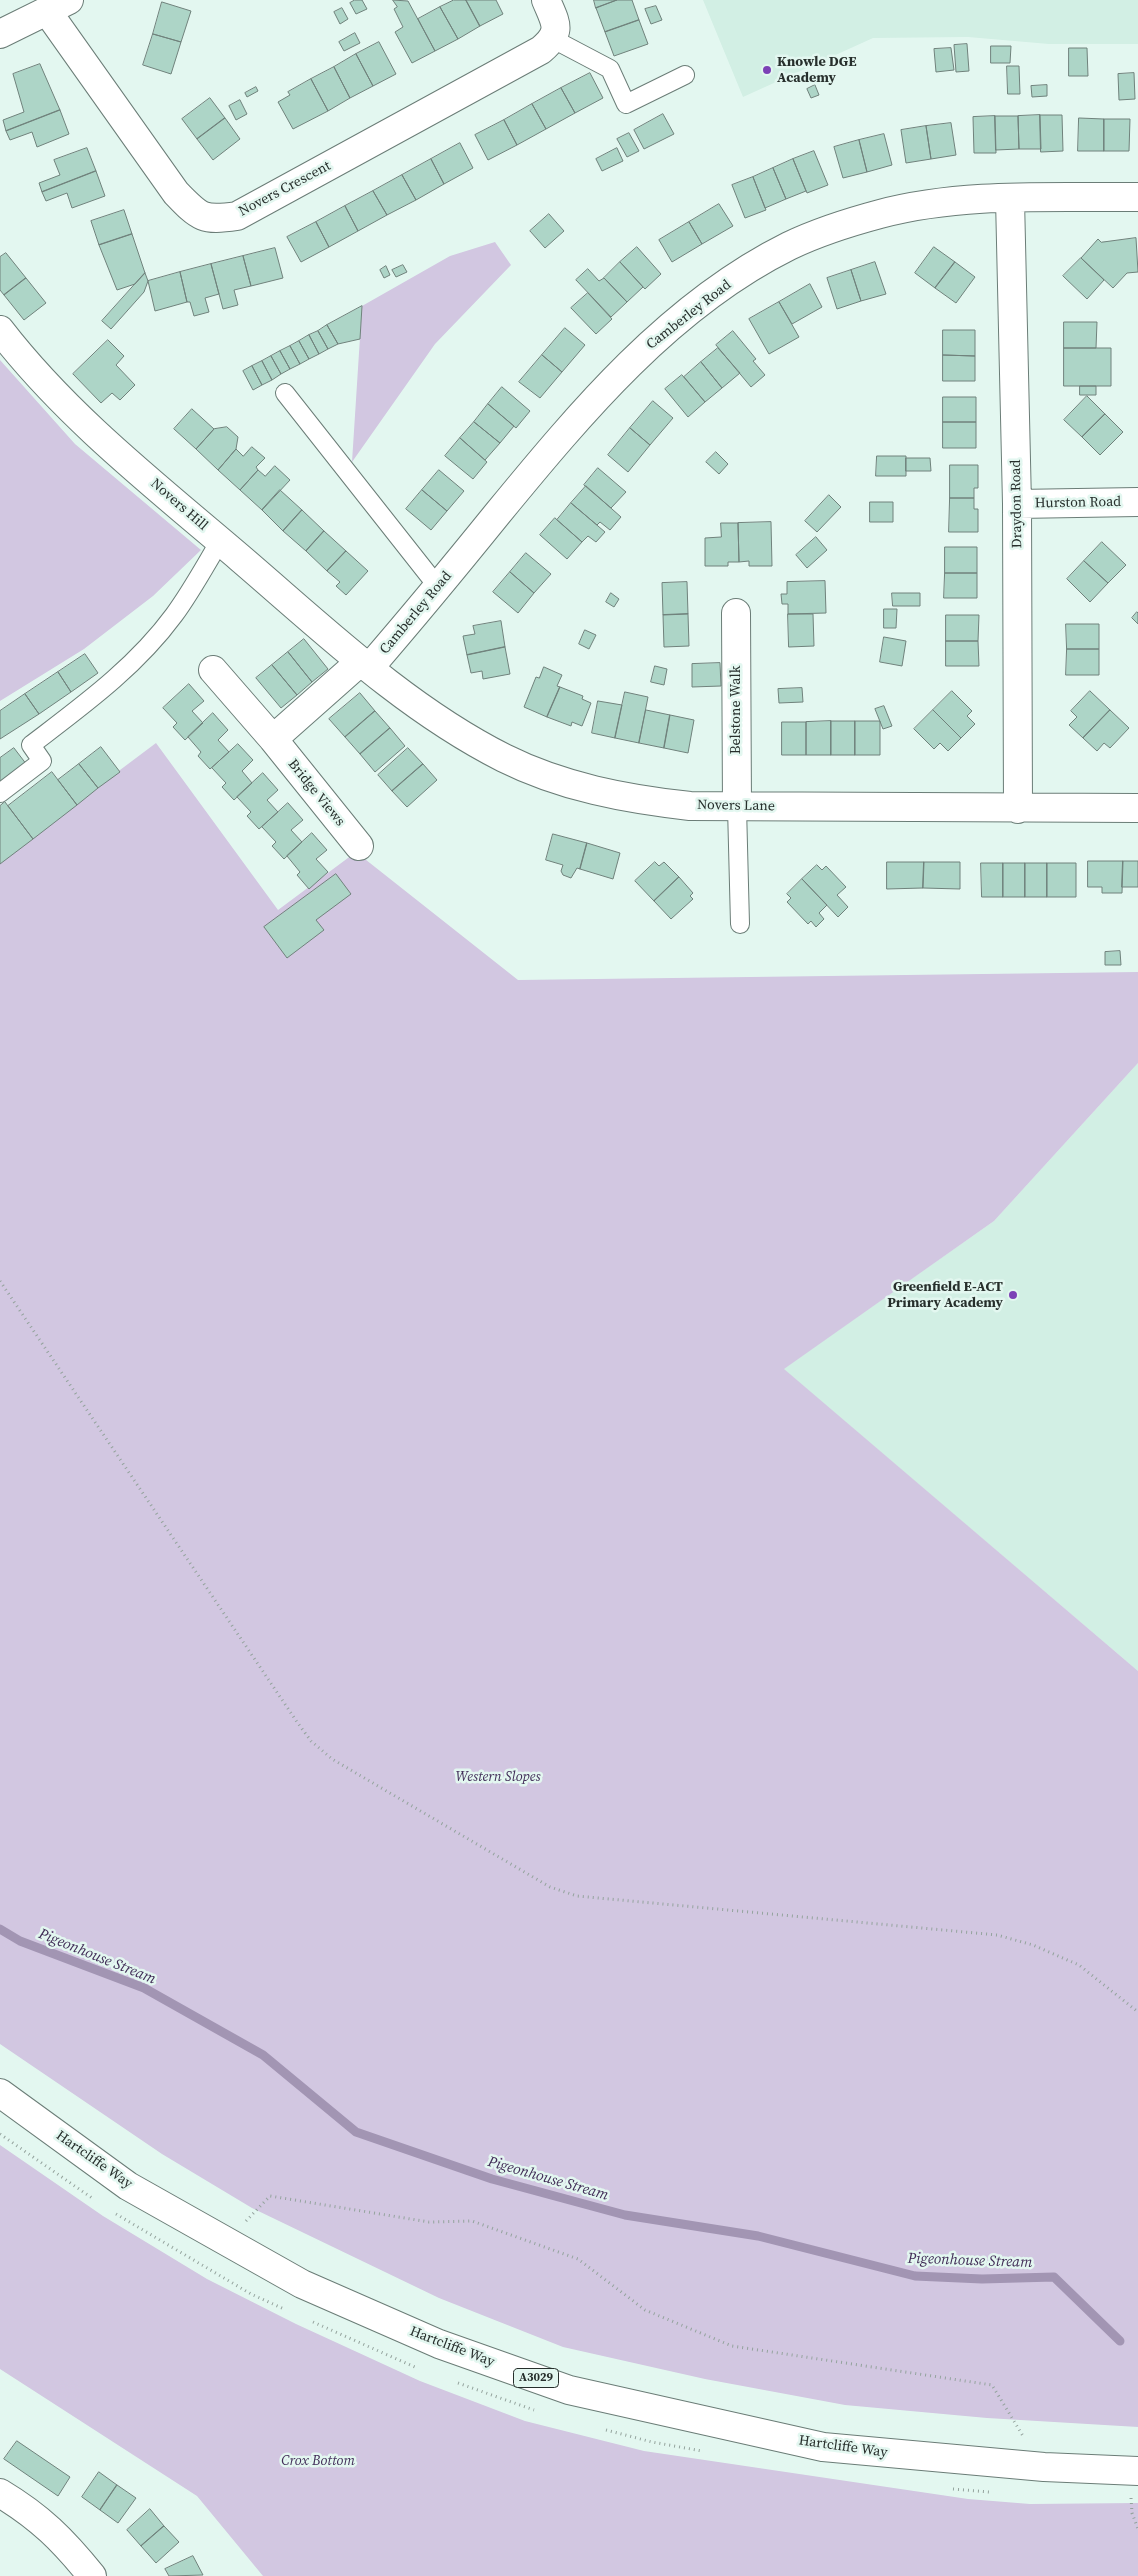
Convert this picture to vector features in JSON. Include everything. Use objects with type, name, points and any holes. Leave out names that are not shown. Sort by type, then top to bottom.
[{"type":"main road","points":[[546,0],[556,31],[553,39]]},
{"type":"main road","points":[[0,34],[58,5]]},
{"type":"main road","name":"Novers Crescent","points":[[58,5],[176,193],[193,211],[213,220],[237,216],[541,50],[553,39]]},
{"type":"main road","name":"Camberley Road","points":[[365,665],[438,587],[543,458],[612,382],[688,312],[734,280],[789,246],[835,228],[883,214],[938,204],[1010,199],[1138,197]]},
{"type":"main road","name":"Draydon Road","points":[[1010,199],[1017,504],[1018,809]]},
{"type":"main road","name":"Novers Hill","points":[[0,330],[19,355],[96,432],[365,665]]},
{"type":"main road","name":"Hurston Road","points":[[1017,504],[1138,502]]},
{"type":"main road","name":"Belstone Walk","points":[[736,613],[737,807]]},
{"type":"main road","points":[[273,739],[365,665]]},
{"type":"main road","name":"Novers Lane","points":[[365,665],[450,728],[505,759],[595,791],[641,800],[690,806],[737,807],[1138,808]]},
{"type":"main road","name":"Bridge Views","points":[[214,670],[273,739],[359,846]]},
{"type":"main road","name":"Hartcliffe Way","points":[[0,2093],[128,2186],[224,2242],[302,2284],[439,2344],[569,2390],[823,2447],[1044,2467],[1138,2471]]},
{"type":"main road","points":[[0,2493],[31,2512],[65,2543],[92,2576]]},
{"type":"lane","points":[[553,39],[610,70],[626,104],[685,75]]},
{"type":"lane","points":[[285,393],[438,587]]},
{"type":"lane","points":[[0,793],[42,761],[31,745],[103,691],[151,642],[174,615],[220,541]]},
{"type":"lane","points":[[737,807],[740,924]]},
{"type":"path","points":[[0,1281],[297,1722],[311,1741],[332,1759],[550,1887],[577,1896],[997,1935],[1033,1945],[1079,1965],[1138,2012]]},
{"type":"path","points":[[224,2242],[270,2196],[429,2222],[472,2222],[578,2259],[644,2310],[732,2346],[992,2385],[1044,2467]]},
{"type":"shaded area","name":"Knowle DGE Academy","points":[[703,0],[1138,0],[1138,44],[1049,44],[968,37],[873,38],[743,97]]},
{"type":"shaded area","name":"Greenfield E-ACT Primary Academy","points":[[1138,1063],[1138,1671],[783,1369],[994,1221]]},
{"type":"green space","points":[[495,242],[511,265],[435,344],[352,462],[362,306],[450,256]]},
{"type":"green space","points":[[0,360],[75,444],[201,550],[153,596],[84,649],[0,701]]},
{"type":"green space","name":"Western Slopes","points":[[156,743],[278,910],[356,852],[518,980],[1138,972],[1138,1063],[994,1221],[784,1369],[1138,1671],[1138,2427],[987,2418],[845,2405],[705,2379],[563,2347],[439,2298],[252,2208],[162,2154],[0,2044],[0,860]]},
{"type":"green space","name":"Crox Bottom","points":[[0,2145],[103,2216],[207,2279],[296,2324],[420,2381],[525,2421],[644,2451],[968,2499],[1030,2504],[1138,2503],[1138,2576],[263,2576],[197,2496],[0,2369]]},
{"type":"building","points":[[355,0],[362,0],[367,9],[356,14],[350,3]]},
{"type":"building","points":[[393,0],[408,1],[435,51],[412,63],[395,32],[403,27],[394,9],[397,7]]},
{"type":"building","points":[[454,0],[466,0],[480,26],[458,39],[440,7]]},
{"type":"building","points":[[466,0],[496,0],[503,14],[480,26]]},
{"type":"building","points":[[594,0],[617,0],[596,8]]},
{"type":"building","points":[[617,0],[632,0],[639,20],[605,32],[596,8]]},
{"type":"building","points":[[162,2],[191,11],[181,42],[153,34]]},
{"type":"building","points":[[656,6],[662,20],[651,24],[645,9]]},
{"type":"building","points":[[440,7],[458,39],[435,51],[418,19]]},
{"type":"building","points":[[342,8],[348,19],[340,24],[334,12]]},
{"type":"building","points":[[639,20],[648,44],[614,56],[605,32]]},
{"type":"building","points":[[355,33],[360,43],[344,51],[339,42]]},
{"type":"building","points":[[153,34],[181,42],[171,74],[143,65]]},
{"type":"building","points":[[379,42],[396,74],[373,86],[356,54]]},
{"type":"building","points":[[967,44],[969,71],[956,72],[954,45]]},
{"type":"building","points":[[991,46],[1011,46],[1010,63],[991,63]]},
{"type":"building","points":[[951,48],[954,70],[936,72],[934,49]]},
{"type":"building","points":[[1069,48],[1087,48],[1088,76],[1069,76]]},
{"type":"building","points":[[356,54],[373,86],[350,98],[334,67]]},
{"type":"building","points":[[40,64],[60,110],[6,131],[3,120],[24,112],[13,74]]},
{"type":"building","points":[[1007,66],[1019,66],[1020,94],[1008,94]]},
{"type":"building","points":[[334,67],[350,98],[328,111],[311,79]]},
{"type":"building","points":[[590,73],[603,98],[575,113],[561,88]]},
{"type":"building","points":[[1134,73],[1135,99],[1119,100],[1118,74]]},
{"type":"building","points":[[311,79],[328,111],[293,129],[278,102],[290,95],[288,92]]},
{"type":"building","points":[[815,85],[819,95],[811,98],[807,89]]},
{"type":"building","points":[[1047,85],[1047,96],[1032,97],[1031,86]]},
{"type":"building","points":[[256,87],[258,91],[247,97],[245,93]]},
{"type":"building","points":[[561,88],[575,113],[546,129],[532,104]]},
{"type":"building","points":[[210,98],[225,118],[197,139],[182,119]]},
{"type":"building","points":[[240,100],[247,114],[236,120],[229,106]]},
{"type":"building","points":[[532,104],[546,129],[517,145],[504,120]]},
{"type":"building","points":[[60,110],[69,134],[37,147],[32,132],[10,140],[6,131]]},
{"type":"building","points":[[663,114],[674,134],[644,149],[634,130]]},
{"type":"building","points":[[1040,115],[1062,115],[1063,151],[1041,152]]},
{"type":"building","points":[[1040,115],[1041,149],[1019,149],[1018,116]]},
{"type":"building","points":[[995,116],[1018,116],[1019,149],[996,150]]},
{"type":"building","points":[[995,116],[996,153],[974,153],[973,117]]},
{"type":"building","points":[[225,118],[240,139],[213,160],[197,139]]},
{"type":"building","points":[[1079,118],[1104,119],[1104,151],[1078,151]]},
{"type":"building","points":[[1104,119],[1130,119],[1129,151],[1104,151]]},
{"type":"building","points":[[504,120],[517,145],[488,160],[475,135]]},
{"type":"building","points":[[951,123],[956,155],[931,159],[926,126]]},
{"type":"building","points":[[926,126],[931,159],[906,163],[901,130]]},
{"type":"building","points":[[629,133],[639,151],[627,157],[617,139]]},
{"type":"building","points":[[884,134],[892,165],[867,172],[859,140]]},
{"type":"building","points":[[859,140],[867,172],[843,178],[834,147]]},
{"type":"building","points":[[460,143],[473,168],[444,184],[431,159]]},
{"type":"building","points":[[87,148],[96,171],[42,192],[39,183],[60,175],[54,160]]},
{"type":"building","points":[[617,148],[623,161],[602,171],[596,159]]},
{"type":"building","points":[[814,151],[828,185],[807,193],[793,159]]},
{"type":"building","points":[[431,159],[444,184],[416,200],[402,175]]},
{"type":"building","points":[[793,159],[806,191],[786,199],[773,168]]},
{"type":"building","points":[[773,168],[786,199],[765,208],[753,177]]},
{"type":"building","points":[[96,171],[105,196],[72,208],[67,193],[46,201],[42,192]]},
{"type":"building","points":[[402,175],[416,200],[387,215],[373,191]]},
{"type":"building","points":[[753,177],[766,210],[745,218],[732,185]]},
{"type":"building","points":[[373,191],[387,215],[358,231],[345,206]]},
{"type":"building","points":[[719,204],[733,226],[702,244],[689,222]]},
{"type":"building","points":[[345,206],[358,231],[329,247],[316,222]]},
{"type":"building","points":[[124,210],[132,234],[99,245],[91,221]]},
{"type":"building","points":[[549,214],[564,231],[545,248],[530,231]]},
{"type":"building","points":[[316,222],[329,247],[301,262],[287,237]]},
{"type":"building","points":[[689,222],[702,244],[672,262],[659,240]]},
{"type":"building","points":[[132,234],[145,273],[135,284],[117,290],[99,245]]},
{"type":"building","points":[[1136,238],[1138,272],[1127,273],[1113,288],[1081,258],[1098,239],[1101,242]]},
{"type":"building","points":[[637,247],[661,274],[645,289],[620,262]]},
{"type":"building","points":[[934,247],[955,262],[935,288],[915,273]]},
{"type":"building","points":[[275,248],[283,278],[251,286],[243,256]]},
{"type":"building","points":[[6,253],[26,278],[4,295],[0,290],[0,257]]},
{"type":"building","points":[[243,256],[251,286],[234,290],[238,305],[223,309],[211,264]]},
{"type":"building","points":[[1081,258],[1104,280],[1087,299],[1063,276]]},
{"type":"building","points":[[620,262],[643,287],[627,302],[604,278]]},
{"type":"building","points":[[875,262],[886,294],[861,301],[851,270]]},
{"type":"building","points":[[955,262],[975,277],[956,303],[935,288]]},
{"type":"building","points":[[211,264],[219,294],[205,298],[209,312],[194,316],[190,302],[187,302],[180,272]]},
{"type":"building","points":[[403,265],[407,272],[396,277],[392,270]]},
{"type":"building","points":[[386,266],[390,275],[384,278],[380,270]]},
{"type":"building","points":[[588,269],[599,281],[604,278],[627,302],[611,317],[576,280]]},
{"type":"building","points":[[851,270],[861,301],[837,309],[827,278]]},
{"type":"building","points":[[180,272],[187,302],[155,311],[148,281]]},
{"type":"building","points":[[145,273],[148,281],[144,292],[111,329],[102,321]]},
{"type":"building","points":[[26,278],[46,303],[24,320],[4,295]]},
{"type":"building","points":[[810,284],[822,307],[792,324],[779,302]]},
{"type":"building","points":[[588,293],[612,319],[596,334],[571,308]]},
{"type":"building","points":[[779,302],[799,337],[769,354],[749,319]]},
{"type":"building","points":[[362,306],[360,339],[338,344],[327,325]]},
{"type":"building","points":[[1064,322],[1097,322],[1096,348],[1064,348]]},
{"type":"building","points":[[327,325],[338,344],[328,349],[318,331]]},
{"type":"building","points":[[565,328],[585,345],[562,372],[542,355]]},
{"type":"building","points":[[943,330],[975,330],[975,356],[943,355]]},
{"type":"building","points":[[318,331],[328,349],[319,354],[309,335]]},
{"type":"building","points":[[733,331],[756,359],[753,361],[765,375],[751,387],[716,345]]},
{"type":"building","points":[[309,335],[319,354],[309,359],[299,341]]},
{"type":"building","points":[[108,340],[124,356],[116,365],[135,385],[120,400],[112,393],[101,403],[73,374]]},
{"type":"building","points":[[299,341],[309,359],[300,364],[290,346]]},
{"type":"building","points":[[290,346],[300,364],[290,369],[280,351]]},
{"type":"building","points":[[718,348],[740,373],[722,388],[701,362]]},
{"type":"building","points":[[1064,348],[1111,348],[1111,386],[1064,386]]},
{"type":"building","points":[[280,351],[290,369],[281,374],[271,356]]},
{"type":"building","points":[[542,355],[562,372],[540,398],[519,382]]},
{"type":"building","points":[[943,355],[975,356],[975,381],[943,381]]},
{"type":"building","points":[[271,356],[281,374],[272,380],[262,361]]},
{"type":"building","points":[[262,361],[272,380],[262,385],[252,366]]},
{"type":"building","points":[[701,362],[722,388],[705,402],[684,377]]},
{"type":"building","points":[[252,366],[262,385],[253,390],[243,371]]},
{"type":"building","points":[[682,375],[705,402],[688,417],[665,389]]},
{"type":"building","points":[[1080,386],[1096,386],[1096,395],[1080,395]]},
{"type":"building","points":[[502,387],[530,411],[516,428],[488,404]]},
{"type":"building","points":[[1087,396],[1105,414],[1082,437],[1064,420]]},
{"type":"building","points":[[943,397],[976,397],[976,422],[943,422]]},
{"type":"building","points":[[653,401],[673,418],[650,445],[630,428]]},
{"type":"building","points":[[488,404],[514,426],[500,443],[474,422]]},
{"type":"building","points":[[192,409],[214,429],[196,449],[174,429]]},
{"type":"building","points":[[1105,414],[1123,432],[1100,455],[1082,437]]},
{"type":"building","points":[[474,422],[500,443],[485,460],[460,438]]},
{"type":"building","points":[[943,422],[976,422],[976,448],[943,448]]},
{"type":"building","points":[[227,427],[238,437],[236,449],[218,470],[196,449],[214,429]]},
{"type":"building","points":[[630,428],[650,445],[628,472],[608,455]]},
{"type":"building","points":[[460,438],[487,462],[473,479],[445,456]]},
{"type":"building","points":[[252,447],[265,458],[256,467],[258,470],[240,490],[218,470],[236,449],[243,456]]},
{"type":"building","points":[[716,452],[728,464],[719,474],[706,462]]},
{"type":"building","points":[[877,456],[906,456],[906,476],[876,476]]},
{"type":"building","points":[[906,458],[930,458],[931,471],[906,471]]},
{"type":"building","points":[[950,465],[978,465],[978,488],[974,488],[974,498],[950,498]]},
{"type":"building","points":[[275,466],[290,480],[262,510],[240,490],[258,470],[265,476]]},
{"type":"building","points":[[598,468],[626,492],[611,508],[584,485]]},
{"type":"building","points":[[439,470],[464,491],[447,511],[422,490]]},
{"type":"building","points":[[586,486],[621,517],[610,530],[600,522],[597,525],[571,503]]},
{"type":"building","points":[[280,490],[302,510],[283,531],[262,510]]},
{"type":"building","points":[[422,490],[447,511],[431,530],[406,509]]},
{"type":"building","points":[[829,495],[841,507],[817,532],[805,521]]},
{"type":"building","points":[[950,498],[974,498],[974,509],[978,509],[978,532],[949,532]]},
{"type":"building","points":[[870,502],[893,502],[893,522],[870,522]]},
{"type":"building","points":[[571,503],[605,532],[596,542],[588,536],[582,542],[557,520]]},
{"type":"building","points":[[302,510],[324,531],[306,551],[283,531]]},
{"type":"building","points":[[555,518],[582,542],[567,559],[540,535]]},
{"type":"building","points":[[771,522],[772,566],[749,566],[749,561],[739,562],[738,523]]},
{"type":"building","points":[[721,523],[738,523],[739,562],[728,562],[728,566],[705,566],[705,538],[721,537]]},
{"type":"building","points":[[324,531],[346,551],[327,571],[306,551]]},
{"type":"building","points":[[816,537],[827,550],[807,568],[796,555]]},
{"type":"building","points":[[1102,542],[1126,565],[1108,583],[1084,561]]},
{"type":"building","points":[[945,547],[977,547],[977,573],[945,573]]},
{"type":"building","points":[[346,551],[368,571],[346,595],[336,586],[340,582],[327,571]]},
{"type":"building","points":[[526,553],[551,574],[534,593],[510,572]]},
{"type":"building","points":[[1084,561],[1108,583],[1090,602],[1067,579]]},
{"type":"building","points":[[510,572],[534,593],[518,613],[493,592]]},
{"type":"building","points":[[945,573],[977,573],[977,598],[944,598]]},
{"type":"building","points":[[825,581],[826,613],[788,614],[788,604],[782,604],[781,594],[787,594],[787,582]]},
{"type":"building","points":[[687,582],[688,614],[663,615],[662,583]]},
{"type":"building","points":[[611,593],[619,599],[614,607],[606,602]]},
{"type":"building","points":[[892,593],[920,593],[920,606],[893,606]]},
{"type":"building","points":[[884,609],[897,609],[896,628],[884,628]]},
{"type":"building","points":[[1138,613],[1138,624],[1132,618]]},
{"type":"building","points":[[688,614],[689,646],[664,647],[663,615]]},
{"type":"building","points":[[788,614],[813,614],[814,646],[789,647]]},
{"type":"building","points":[[946,615],[979,615],[978,641],[946,641]]},
{"type":"building","points":[[501,621],[505,647],[467,655],[463,636],[475,634],[473,626]]},
{"type":"building","points":[[1066,624],[1099,624],[1099,649],[1067,649]]},
{"type":"building","points":[[585,630],[596,635],[589,649],[579,644]]},
{"type":"building","points":[[884,637],[906,641],[902,666],[880,662]]},
{"type":"building","points":[[304,639],[328,669],[312,682],[288,652]]},
{"type":"building","points":[[946,641],[978,641],[979,666],[946,666]]},
{"type":"building","points":[[505,647],[510,674],[483,679],[482,671],[471,673],[467,655]]},
{"type":"building","points":[[1067,649],[1099,649],[1099,675],[1066,675]]},
{"type":"building","points":[[288,652],[312,682],[297,695],[272,665]]},
{"type":"building","points":[[85,654],[98,673],[71,692],[58,672]]},
{"type":"building","points":[[720,663],[721,686],[692,687],[692,664]]},
{"type":"building","points":[[272,665],[297,695],[281,708],[256,678]]},
{"type":"building","points":[[655,666],[667,669],[664,685],[651,682]]},
{"type":"building","points":[[544,667],[562,675],[557,686],[560,687],[547,717],[524,707],[536,677],[539,678]]},
{"type":"building","points":[[58,672],[71,692],[39,714],[25,694]]},
{"type":"building","points":[[189,684],[204,701],[192,711],[203,723],[185,740],[173,727],[177,723],[163,708]]},
{"type":"building","points":[[560,687],[583,696],[582,699],[591,703],[582,726],[572,722],[571,726],[547,717]]},
{"type":"building","points":[[802,688],[803,702],[779,703],[778,689]]},
{"type":"building","points":[[952,691],[972,711],[967,716],[975,724],[961,738],[933,710]]},
{"type":"building","points":[[1090,691],[1110,710],[1083,738],[1069,725],[1077,717],[1071,711]]},
{"type":"building","points":[[625,692],[648,697],[639,743],[615,738]]},
{"type":"building","points":[[360,693],[375,711],[345,737],[329,719]]},
{"type":"building","points":[[25,694],[39,714],[0,739],[0,711]]},
{"type":"building","points":[[598,701],[622,705],[615,738],[592,733]]},
{"type":"building","points":[[884,706],[892,726],[883,729],[875,709]]},
{"type":"building","points":[[646,710],[670,715],[664,748],[639,743]]},
{"type":"building","points":[[933,710],[961,738],[948,751],[940,743],[934,749],[914,729]]},
{"type":"building","points":[[1110,710],[1129,728],[1110,748],[1104,743],[1097,751],[1083,738]]},
{"type":"building","points":[[375,711],[390,728],[360,754],[345,737]]},
{"type":"building","points":[[213,713],[228,730],[218,740],[229,752],[210,769],[198,756],[201,752],[188,737]]},
{"type":"building","points":[[670,715],[694,720],[688,753],[664,748]]},
{"type":"building","points":[[831,721],[855,721],[855,755],[831,755]]},
{"type":"building","points":[[831,721],[831,755],[806,755],[806,722]]},
{"type":"building","points":[[855,721],[880,721],[880,755],[855,755]]},
{"type":"building","points":[[782,722],[806,722],[806,755],[782,755]]},
{"type":"building","points":[[390,728],[405,746],[375,772],[360,754]]},
{"type":"building","points":[[238,744],[253,760],[242,771],[252,783],[234,800],[222,787],[226,783],[212,768]]},
{"type":"building","points":[[101,747],[120,772],[98,788],[79,764]]},
{"type":"building","points":[[14,748],[27,765],[0,784],[0,758]]},
{"type":"building","points":[[408,748],[423,764],[392,791],[378,775]]},
{"type":"building","points":[[79,764],[98,788],[77,805],[58,780]]},
{"type":"building","points":[[423,764],[437,780],[407,807],[392,791]]},
{"type":"building","points":[[52,772],[77,805],[33,839],[8,806]]},
{"type":"building","points":[[263,773],[278,790],[267,800],[278,812],[259,829],[247,816],[251,812],[237,797]]},
{"type":"building","points":[[5,802],[33,839],[0,864],[0,806]]},
{"type":"building","points":[[288,803],[303,820],[291,830],[302,842],[284,859],[272,846],[276,842],[262,827]]},
{"type":"building","points":[[312,833],[327,850],[316,859],[328,872],[309,889],[297,875],[300,872],[287,856]]},
{"type":"building","points":[[553,834],[587,843],[580,869],[577,868],[571,878],[563,875],[561,871],[563,865],[546,860]]},
{"type":"building","points":[[587,843],[620,853],[613,879],[580,869]]},
{"type":"building","points":[[1088,861],[1123,861],[1122,893],[1102,893],[1102,887],[1088,887]]},
{"type":"building","points":[[1123,861],[1138,861],[1138,887],[1122,887]]},
{"type":"building","points":[[655,862],[659,866],[664,862],[679,877],[654,901],[635,881]]},
{"type":"building","points":[[887,862],[924,862],[923,888],[887,889]]},
{"type":"building","points":[[924,862],[960,862],[960,889],[923,888]]},
{"type":"building","points":[[981,863],[1003,863],[1003,897],[982,897]]},
{"type":"building","points":[[1003,863],[1025,863],[1025,897],[1003,897]]},
{"type":"building","points":[[1025,863],[1047,863],[1047,897],[1025,897]]},
{"type":"building","points":[[1047,863],[1076,863],[1076,897],[1047,897]]},
{"type":"building","points":[[817,865],[822,870],[826,866],[846,887],[837,895],[848,907],[838,917],[802,879]]},
{"type":"building","points":[[336,874],[351,894],[316,920],[324,930],[287,958],[264,927]]},
{"type":"building","points":[[679,877],[693,893],[690,896],[693,899],[671,919],[654,901]]},
{"type":"building","points":[[802,879],[827,905],[819,913],[824,919],[816,927],[811,921],[808,924],[787,902],[791,898],[787,894]]},
{"type":"building","points":[[1120,951],[1121,965],[1105,965],[1105,952]]},
{"type":"building","points":[[17,2441],[70,2477],[58,2496],[4,2459]]},
{"type":"building","points":[[99,2472],[117,2485],[100,2510],[82,2497]]},
{"type":"building","points":[[117,2485],[136,2498],[118,2523],[100,2510]]},
{"type":"building","points":[[150,2509],[164,2526],[141,2546],[127,2530]]},
{"type":"building","points":[[164,2526],[179,2542],[156,2563],[141,2546]]},
{"type":"building","points":[[193,2556],[203,2575],[169,2576],[165,2569]]},
{"type":"waterway","name":"Pigeonhouse Stream","points":[[0,1929],[20,1941],[144,1988],[263,2055],[356,2132],[492,2179],[625,2215],[758,2236],[915,2276],[982,2279],[1054,2277],[1120,2341]]},
{"type":"place","name":"Knowle DGE Academy","points":[[767,70]]},
{"type":"place","name":"Greenfield E-ACT Primary Academy","points":[[1013,1295]]}]
